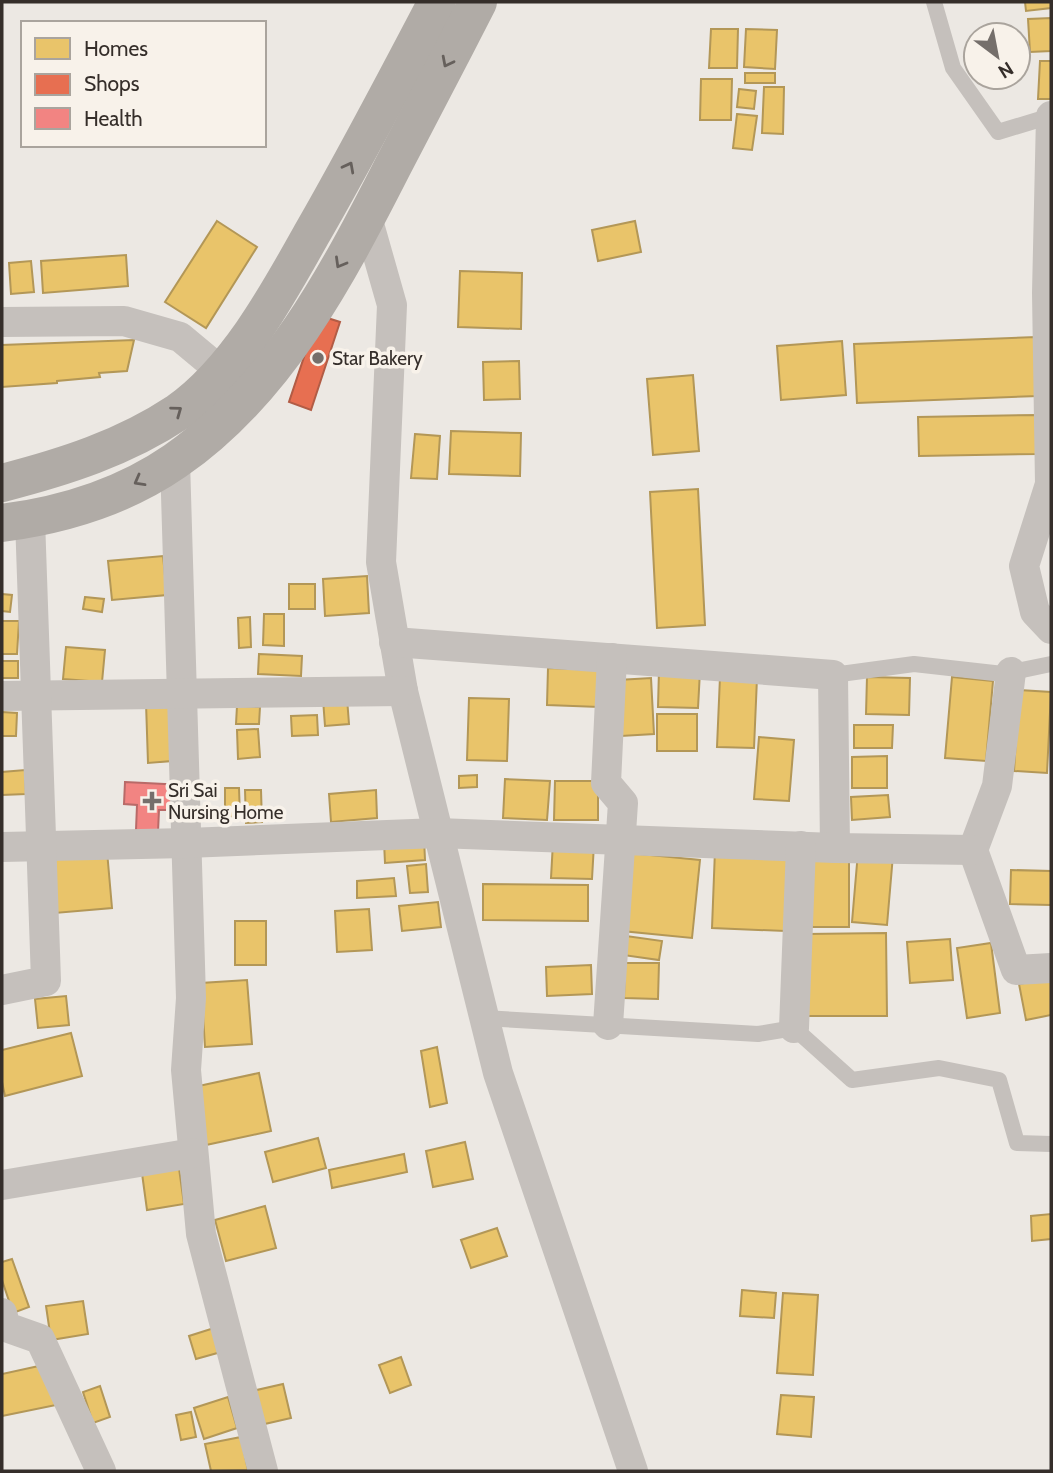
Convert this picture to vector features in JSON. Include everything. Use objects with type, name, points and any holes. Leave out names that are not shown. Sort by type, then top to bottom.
[{"type":"highway","points":[[16,521],[81,508],[132,486],[175,461],[215,428],[287,350],[367,217],[454,8]]},
{"type":"highway","points":[[2,483],[64,467],[128,441],[179,411],[222,372],[260,323],[340,185],[454,8]]},
{"type":"street","points":[[1051,116],[1051,484],[1024,566],[1035,612],[1051,629]]},
{"type":"street","points":[[367,217],[392,304],[380,562],[403,691],[498,1073],[633,1471]]},
{"type":"street","points":[[2,322],[124,321],[180,337],[222,372]]},
{"type":"street","points":[[175,461],[191,998],[186,1070],[193,1153],[201,1234],[263,1471]]},
{"type":"street","points":[[2,990],[46,982],[37,695],[16,521]]},
{"type":"street","points":[[394,642],[833,675],[835,848]]},
{"type":"street","points":[[608,1025],[622,803],[606,783],[612,658]]},
{"type":"street","points":[[1011,672],[997,786],[973,850],[1016,970],[1051,968]]},
{"type":"street","points":[[2,696],[403,691]]},
{"type":"street","points":[[2,847],[438,833],[835,848],[973,850]]},
{"type":"street","points":[[794,1028],[801,846]]},
{"type":"street","points":[[3,1177],[193,1153]]},
{"type":"street","points":[[2,1313],[6,1327],[40,1339],[101,1471]]},
{"type":"lane","points":[[934,2],[953,68],[998,132],[1051,116]]},
{"type":"lane","points":[[833,675],[914,664],[1003,674],[1051,664]]},
{"type":"lane","points":[[484,1018],[758,1034],[794,1028],[852,1080],[939,1068],[999,1080],[1017,1143],[1051,1144]]},
{"type":"building: Homes","points":[[1025,2],[1051,2],[1051,8],[1026,11]]},
{"type":"building: Homes","points":[[1051,18],[1051,51],[1032,52],[1032,21],[1028,19]]},
{"type":"building: Homes","points":[[711,29],[738,29],[737,68],[709,68]]},
{"type":"building: Homes","points":[[746,29],[777,30],[775,69],[744,67]]},
{"type":"building: Homes","points":[[1040,61],[1051,61],[1051,99],[1038,99]]},
{"type":"building: Homes","points":[[745,73],[775,73],[775,83],[745,83]]},
{"type":"building: Homes","points":[[701,79],[732,79],[731,120],[700,120]]},
{"type":"building: Homes","points":[[764,87],[784,87],[783,134],[762,133]]},
{"type":"building: Homes","points":[[739,89],[756,91],[754,109],[737,107]]},
{"type":"building: Homes","points":[[737,114],[757,116],[752,150],[733,148]]},
{"type":"building: Homes","points":[[217,221],[257,247],[206,328],[165,302]]},
{"type":"building: Homes","points":[[635,221],[641,252],[598,261],[592,230]]},
{"type":"building: Homes","points":[[126,255],[128,286],[43,293],[41,261]]},
{"type":"building: Homes","points":[[31,261],[34,292],[11,294],[9,263]]},
{"type":"building: Homes","points":[[460,271],[522,273],[521,329],[458,327]]},
{"type":"building: Homes","points":[[1036,337],[1038,396],[857,403],[854,344]]},
{"type":"building: Homes","points":[[134,340],[127,371],[99,373],[100,377],[57,383],[2,387],[2,345]]},
{"type":"building: Homes","points":[[842,341],[846,395],[781,400],[777,346]]},
{"type":"building: Homes","points":[[519,361],[520,399],[484,400],[483,362]]},
{"type":"building: Homes","points":[[693,375],[699,451],[653,455],[647,379]]},
{"type":"building: Homes","points":[[1038,415],[1038,454],[919,456],[918,417]]},
{"type":"building: Homes","points":[[451,431],[521,433],[520,476],[449,474]]},
{"type":"building: Homes","points":[[415,434],[440,436],[437,479],[411,478]]},
{"type":"building: Homes","points":[[698,489],[705,625],[657,628],[650,492]]},
{"type":"building: Homes","points":[[163,556],[167,595],[112,600],[108,561]]},
{"type":"building: Homes","points":[[367,576],[369,613],[325,616],[323,579]]},
{"type":"building: Homes","points":[[289,584],[315,584],[315,609],[289,609]]},
{"type":"building: Homes","points":[[2,594],[12,595],[10,612],[2,611]]},
{"type":"building: Homes","points":[[85,597],[104,599],[102,612],[83,609]]},
{"type":"building: Homes","points":[[264,614],[284,614],[284,646],[263,645]]},
{"type":"building: Homes","points":[[250,617],[251,647],[239,648],[238,618]]},
{"type":"building: Homes","points":[[2,621],[19,621],[17,654],[2,654]]},
{"type":"building: Homes","points":[[66,647],[105,650],[102,682],[63,679]]},
{"type":"building: Homes","points":[[259,654],[302,656],[301,676],[258,674]]},
{"type":"building: Homes","points":[[2,661],[18,661],[18,678],[2,678]]},
{"type":"building: Homes","points":[[548,668],[601,670],[599,707],[547,705]]},
{"type":"building: Homes","points":[[659,670],[700,671],[698,708],[658,707]]},
{"type":"building: Homes","points":[[720,677],[757,678],[754,748],[717,747]]},
{"type":"building: Homes","points":[[867,677],[910,678],[909,715],[866,714]]},
{"type":"building: Homes","points":[[952,677],[993,681],[986,761],[945,758]]},
{"type":"building: Homes","points":[[651,678],[654,734],[621,736],[618,680]]},
{"type":"building: Homes","points":[[1019,690],[1051,692],[1047,773],[1014,771]]},
{"type":"building: Homes","points":[[347,698],[349,724],[325,726],[323,699]]},
{"type":"building: Homes","points":[[469,698],[509,699],[507,761],[467,760]]},
{"type":"building: Homes","points":[[170,702],[172,761],[148,763],[146,703]]},
{"type":"building: Homes","points":[[237,706],[260,707],[259,724],[236,724]]},
{"type":"building: Homes","points":[[2,712],[17,713],[16,736],[2,736]]},
{"type":"building: Homes","points":[[657,714],[697,714],[697,751],[657,751]]},
{"type":"building: Homes","points":[[317,715],[318,735],[292,736],[291,716]]},
{"type":"building: Homes","points":[[854,725],[893,725],[892,748],[854,748]]},
{"type":"building: Homes","points":[[258,729],[260,757],[238,759],[237,730]]},
{"type":"building: Homes","points":[[759,737],[794,740],[789,801],[754,799]]},
{"type":"building: Homes","points":[[887,756],[887,788],[852,788],[852,757]]},
{"type":"building: Homes","points":[[25,770],[26,794],[2,795],[2,772]]},
{"type":"building: Homes","points":[[477,775],[477,787],[459,788],[459,776]]},
{"type":"building: Homes","points":[[505,779],[550,781],[547,820],[503,818]]},
{"type":"building: Homes","points":[[555,781],[598,781],[598,820],[554,820]]},
{"type":"building: Homes","points":[[225,788],[239,788],[240,817],[225,817]]},
{"type":"building: Homes","points":[[245,790],[261,790],[262,822],[246,823]]},
{"type":"building: Homes","points":[[376,790],[377,818],[331,822],[329,794]]},
{"type":"building: Homes","points":[[888,795],[890,817],[852,820],[851,797]]},
{"type":"building: Homes","points":[[424,838],[425,860],[385,863],[384,842]]},
{"type":"building: Homes","points":[[553,842],[594,844],[592,879],[551,878]]},
{"type":"building: Homes","points":[[715,850],[789,852],[785,931],[712,928]]},
{"type":"building: Homes","points":[[107,851],[112,908],[55,913],[51,856]]},
{"type":"building: Homes","points":[[858,852],[893,855],[887,925],[852,922]]},
{"type":"building: Homes","points":[[630,853],[700,860],[692,938],[622,931]]},
{"type":"building: Homes","points":[[812,855],[849,855],[849,927],[812,927]]},
{"type":"building: Homes","points":[[426,864],[428,892],[410,893],[407,866]]},
{"type":"building: Homes","points":[[1011,870],[1051,871],[1051,905],[1010,904]]},
{"type":"building: Homes","points":[[394,878],[396,896],[357,898],[357,881]]},
{"type":"building: Homes","points":[[483,884],[588,885],[588,921],[483,920]]},
{"type":"building: Homes","points":[[438,902],[441,927],[402,931],[399,906]]},
{"type":"building: Homes","points":[[369,909],[372,950],[337,952],[335,911]]},
{"type":"building: Homes","points":[[235,921],[266,921],[266,965],[235,965]]},
{"type":"building: Homes","points":[[886,933],[887,1016],[806,1016],[806,934]]},
{"type":"building: Homes","points":[[626,936],[662,941],[659,960],[623,955]]},
{"type":"building: Homes","points":[[950,939],[953,980],[910,983],[907,942]]},
{"type":"building: Homes","points":[[991,943],[1000,1013],[967,1018],[957,948]]},
{"type":"building: Homes","points":[[625,963],[659,963],[658,999],[624,998]]},
{"type":"building: Homes","points":[[591,965],[592,994],[547,996],[546,967]]},
{"type":"building: Homes","points":[[1051,978],[1051,1015],[1026,1020],[1019,984]]},
{"type":"building: Homes","points":[[247,980],[252,1044],[205,1047],[201,983]]},
{"type":"building: Homes","points":[[66,996],[69,1025],[38,1028],[35,999]]},
{"type":"building: Homes","points":[[71,1033],[82,1076],[5,1096],[2,1050]]},
{"type":"building: Homes","points":[[437,1047],[447,1103],[430,1107],[421,1051]]},
{"type":"building: Homes","points":[[259,1073],[271,1131],[206,1145],[194,1087]]},
{"type":"building: Homes","points":[[318,1138],[326,1168],[273,1182],[265,1152]]},
{"type":"building: Homes","points":[[465,1142],[473,1179],[433,1187],[426,1151]]},
{"type":"building: Homes","points":[[404,1154],[407,1172],[332,1188],[329,1170]]},
{"type":"building: Homes","points":[[178,1161],[184,1204],[147,1210],[141,1166]]},
{"type":"building: Homes","points":[[265,1206],[276,1248],[226,1261],[215,1220]]},
{"type":"building: Homes","points":[[1051,1214],[1051,1239],[1032,1241],[1031,1216]]},
{"type":"building: Homes","points":[[497,1228],[507,1256],[471,1268],[461,1240]]},
{"type":"building: Homes","points":[[12,1259],[29,1307],[13,1313],[2,1280],[2,1262]]},
{"type":"building: Homes","points":[[742,1290],[776,1293],[774,1318],[740,1316]]},
{"type":"building: Homes","points":[[783,1293],[818,1295],[813,1375],[777,1373]]},
{"type":"building: Homes","points":[[83,1301],[88,1334],[51,1340],[46,1306]]},
{"type":"building: Homes","points":[[214,1328],[221,1352],[196,1359],[189,1336]]},
{"type":"building: Homes","points":[[401,1357],[411,1385],[390,1393],[379,1365]]},
{"type":"building: Homes","points":[[48,1364],[56,1405],[2,1416],[2,1374]]},
{"type":"building: Homes","points":[[283,1384],[291,1418],[256,1426],[248,1392]]},
{"type":"building: Homes","points":[[100,1386],[110,1417],[93,1423],[83,1392]]},
{"type":"building: Homes","points":[[781,1395],[814,1397],[811,1437],[777,1434]]},
{"type":"building: Homes","points":[[228,1397],[237,1428],[204,1439],[194,1408]]},
{"type":"building: Homes","points":[[191,1412],[196,1437],[181,1440],[176,1415]]},
{"type":"building: Homes","points":[[241,1437],[248,1470],[211,1471],[205,1444]]},
{"type":"building: Shops","points":[[318,315],[340,322],[311,410],[289,402]]},
{"type":"building: Health","points":[[125,782],[184,785],[183,810],[159,810],[158,832],[136,830],[137,805],[124,804]]},
{"type":"place","name":"Star Bakery","points":[[318,358]]},
{"type":"place","name":"Sri Sai Nursing Home","points":[[152,801]]}]
